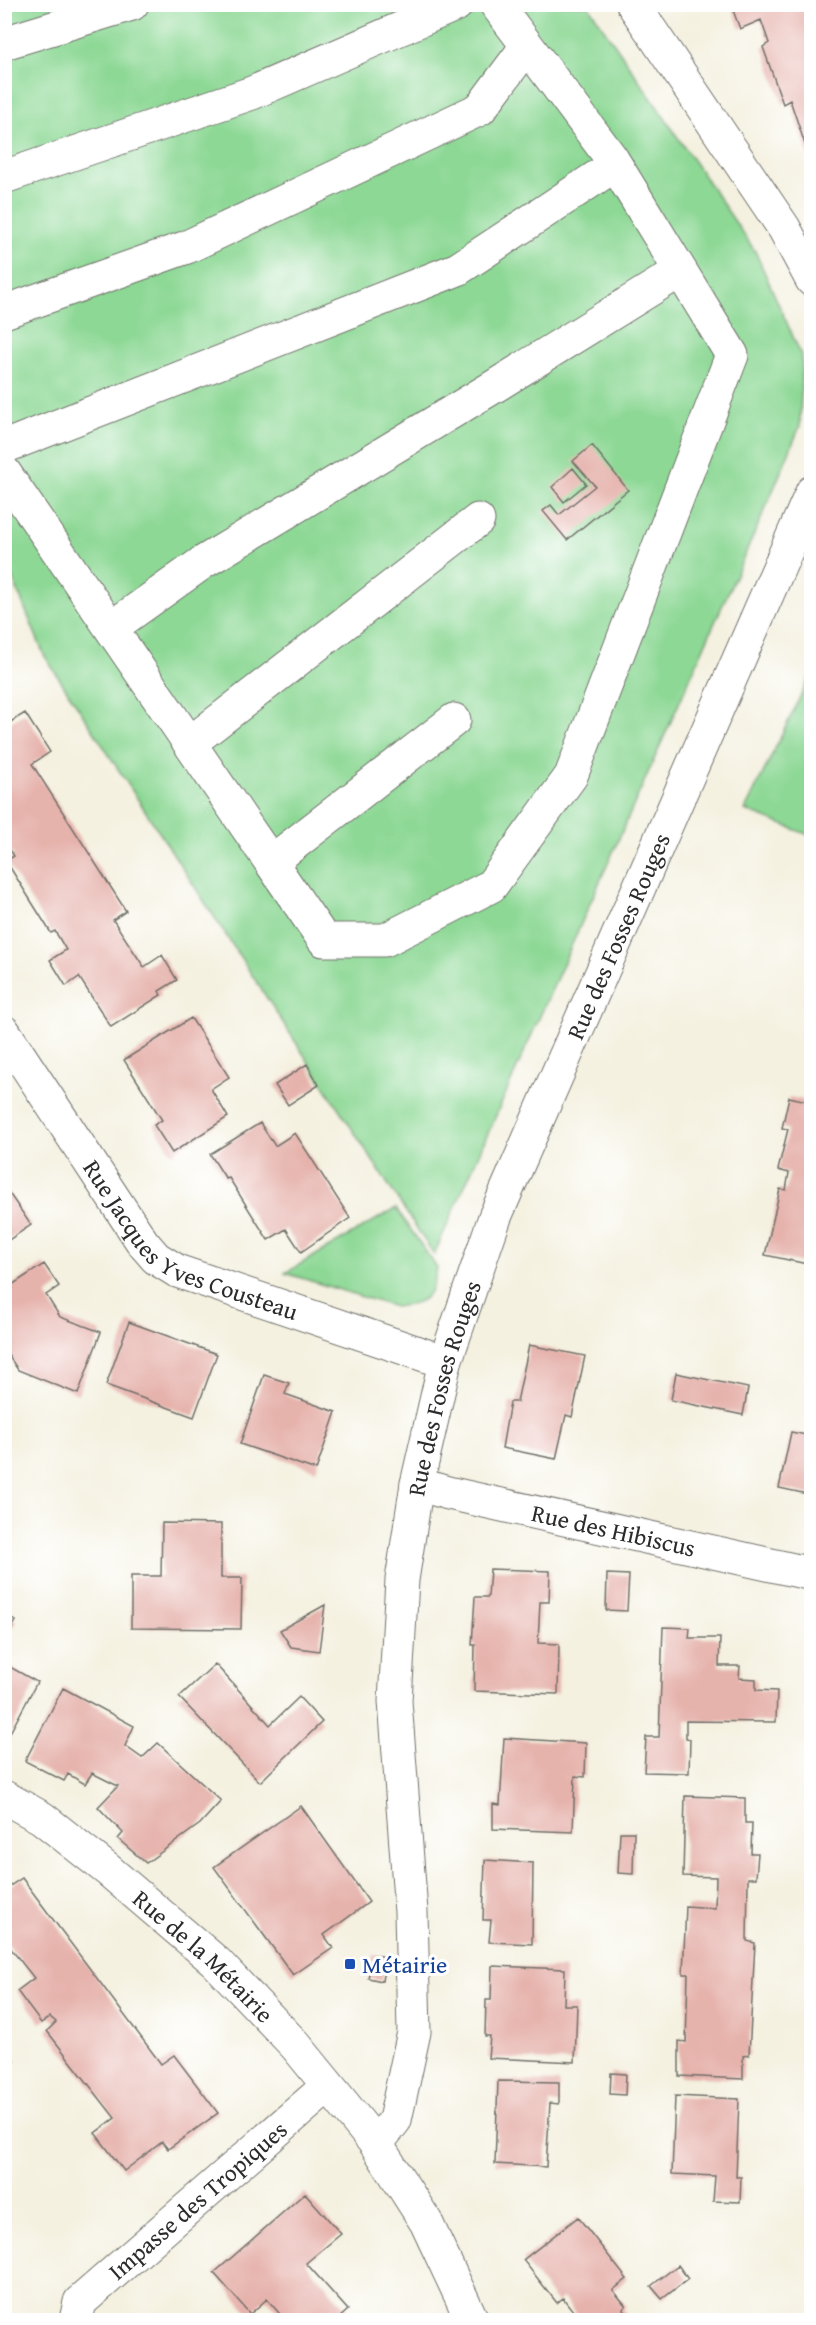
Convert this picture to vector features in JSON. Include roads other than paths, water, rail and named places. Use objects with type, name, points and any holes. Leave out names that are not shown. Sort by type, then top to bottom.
[{"type":"street","points":[[4,43],[132,4]]},
{"type":"street","points":[[4,177],[252,93],[457,4]]},
{"type":"street","points":[[4,472],[324,940],[385,940],[491,886],[571,776],[732,355],[615,165],[496,4]]},
{"type":"street","points":[[633,4],[784,228],[812,279]]},
{"type":"street","points":[[4,312],[187,247],[480,109],[527,46]]},
{"type":"street","points":[[4,447],[458,269],[615,165]]},
{"type":"street","points":[[111,628],[202,563],[680,271]]},
{"type":"street","name":"Rue des Fosses Rouges","points":[[376,2144],[395,2120],[414,2032],[411,1912],[395,1701],[402,1580],[417,1484],[445,1362],[495,1217],[812,492]]},
{"type":"street","points":[[190,743],[478,520]]},
{"type":"street","points":[[271,862],[454,720]]},
{"type":"street","name":"Rue Jacques Yves Cousteau","points":[[4,1032],[143,1243],[156,1258],[177,1271],[445,1362]]},
{"type":"street","name":"Rue des Hibiscus","points":[[417,1484],[812,1574]]},
{"type":"street","name":"Rue de la Métairie","points":[[4,1797],[42,1818],[108,1870],[216,1962],[296,2046],[376,2144]]},
{"type":"street","name":"Impasse des Tropiques","points":[[76,2320],[80,2302],[328,2086]]},
{"type":"street","points":[[376,2144],[426,2222],[472,2320]]},
{"type":"place","name":"Métairie","points":[[350,1964]]}]
